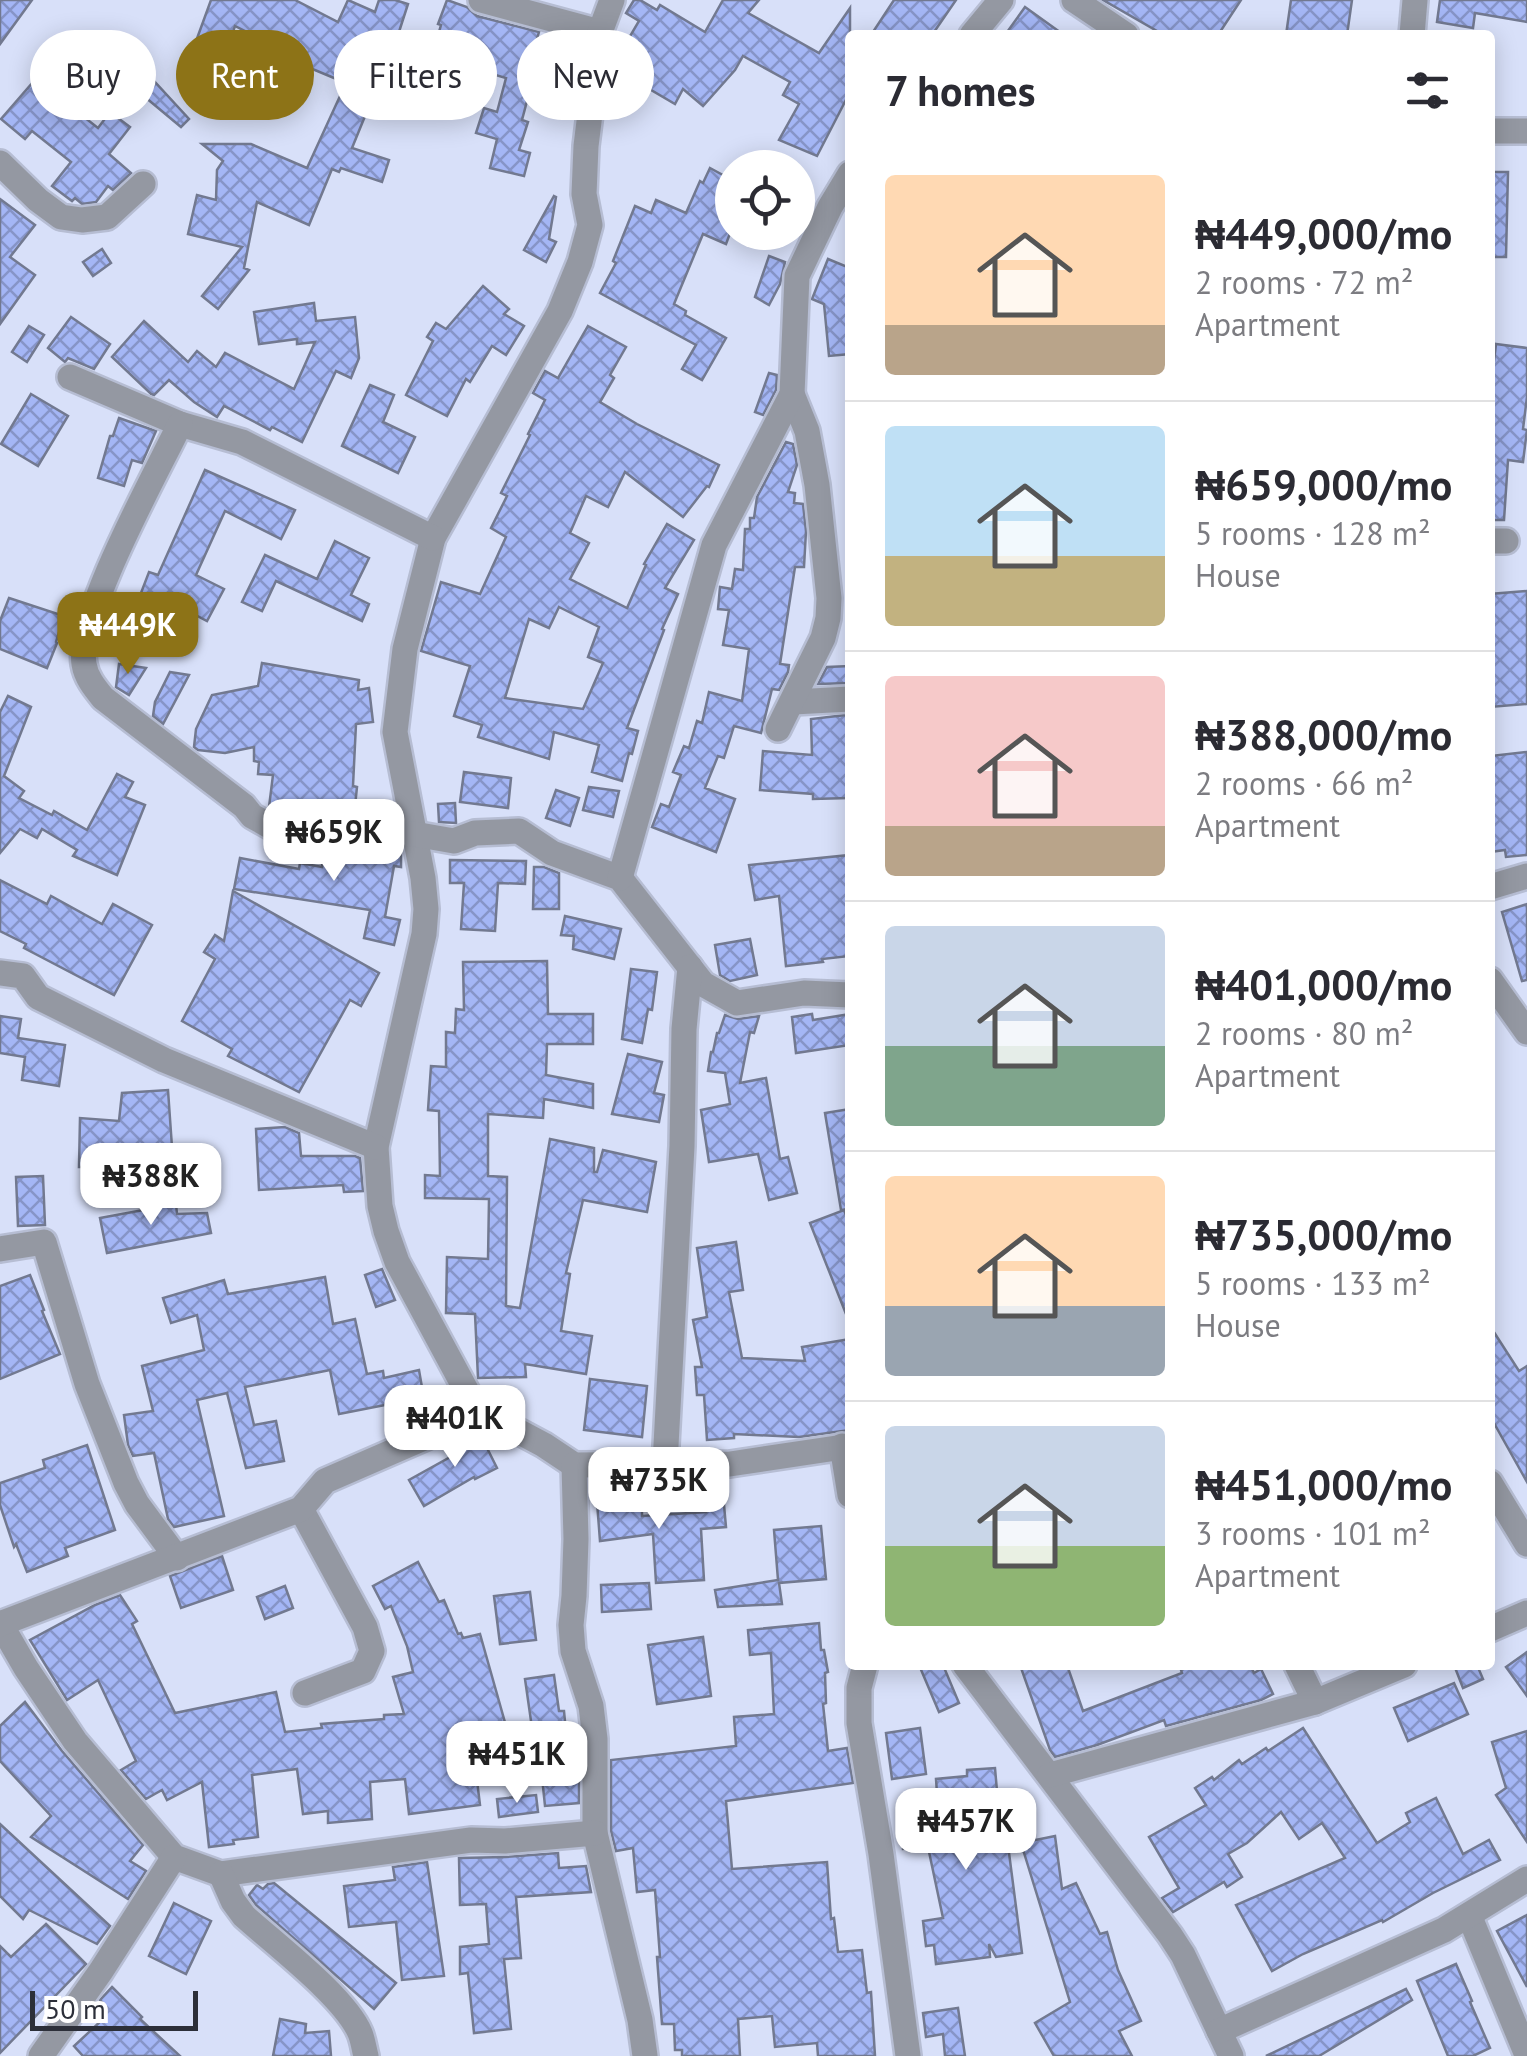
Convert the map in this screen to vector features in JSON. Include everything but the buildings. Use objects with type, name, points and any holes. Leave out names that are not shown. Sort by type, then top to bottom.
[{"type":"street","points":[[481,0],[593,30]]},
{"type":"street","points":[[601,30],[612,0]]},
{"type":"street","points":[[976,30],[1001,0]]},
{"type":"street","points":[[1074,0],[1119,30]]},
{"type":"street","points":[[1412,30],[1415,0]]},
{"type":"street","points":[[589,120],[584,194],[590,225],[580,262],[560,311],[433,538],[405,649],[395,732],[424,878],[426,909],[424,934],[376,1147],[380,1206],[396,1262],[480,1414],[544,1445],[574,1465],[730,1464],[845,1446]]},
{"type":"street","points":[[1495,132],[1527,131]]},
{"type":"street","points":[[0,163],[61,217],[107,217],[144,184]]},
{"type":"street","points":[[620,878],[714,545],[792,394],[797,276],[845,182]]},
{"type":"street","points":[[70,377],[180,424],[242,442],[433,538]]},
{"type":"street","points":[[778,730],[823,638],[829,598],[817,485],[807,430],[792,394]]},
{"type":"street","points":[[180,424],[100,590],[84,646],[84,664],[102,698],[252,816],[276,829],[414,834],[454,841],[475,833],[519,831],[552,853],[620,878],[704,984],[737,1003],[804,993],[845,995]]},
{"type":"street","points":[[793,702],[845,698]]},
{"type":"street","points":[[1495,886],[1527,876]]},
{"type":"street","points":[[665,1464],[690,967]]},
{"type":"street","points":[[0,973],[24,976],[38,997],[164,1060],[376,1147]]},
{"type":"street","points":[[1495,987],[1527,1032]]},
{"type":"street","points":[[0,1248],[44,1242],[87,1384],[126,1484],[177,1558]]},
{"type":"street","points":[[480,1414],[325,1480],[301,1509],[0,1624],[75,1741],[174,1857],[221,1874],[471,1840],[596,1834]]},
{"type":"street","points":[[574,1465],[576,1538],[570,1624],[573,1651],[591,1706],[596,1834],[645,2056]]},
{"type":"street","points":[[1495,1492],[1526,1538]]},
{"type":"street","points":[[301,1509],[365,1627],[372,1652],[363,1671],[306,1693]]},
{"type":"street","points":[[1495,1627],[1527,1613]]},
{"type":"street","points":[[864,1670],[859,1688],[859,1722],[908,2056]]},
{"type":"street","points":[[970,1670],[1170,1935],[1231,2056]]},
{"type":"street","points":[[1299,1670],[1315,1702]]},
{"type":"street","points":[[1050,1775],[1315,1702],[1392,1670]]},
{"type":"street","points":[[46,2054],[174,1857]]},
{"type":"street","points":[[221,1874],[244,1916],[343,2008],[360,2033],[366,2056]]},
{"type":"street","points":[[1219,2031],[1444,1930],[1527,1878]]},
{"type":"street","points":[[1469,1915],[1527,2055]]}]
